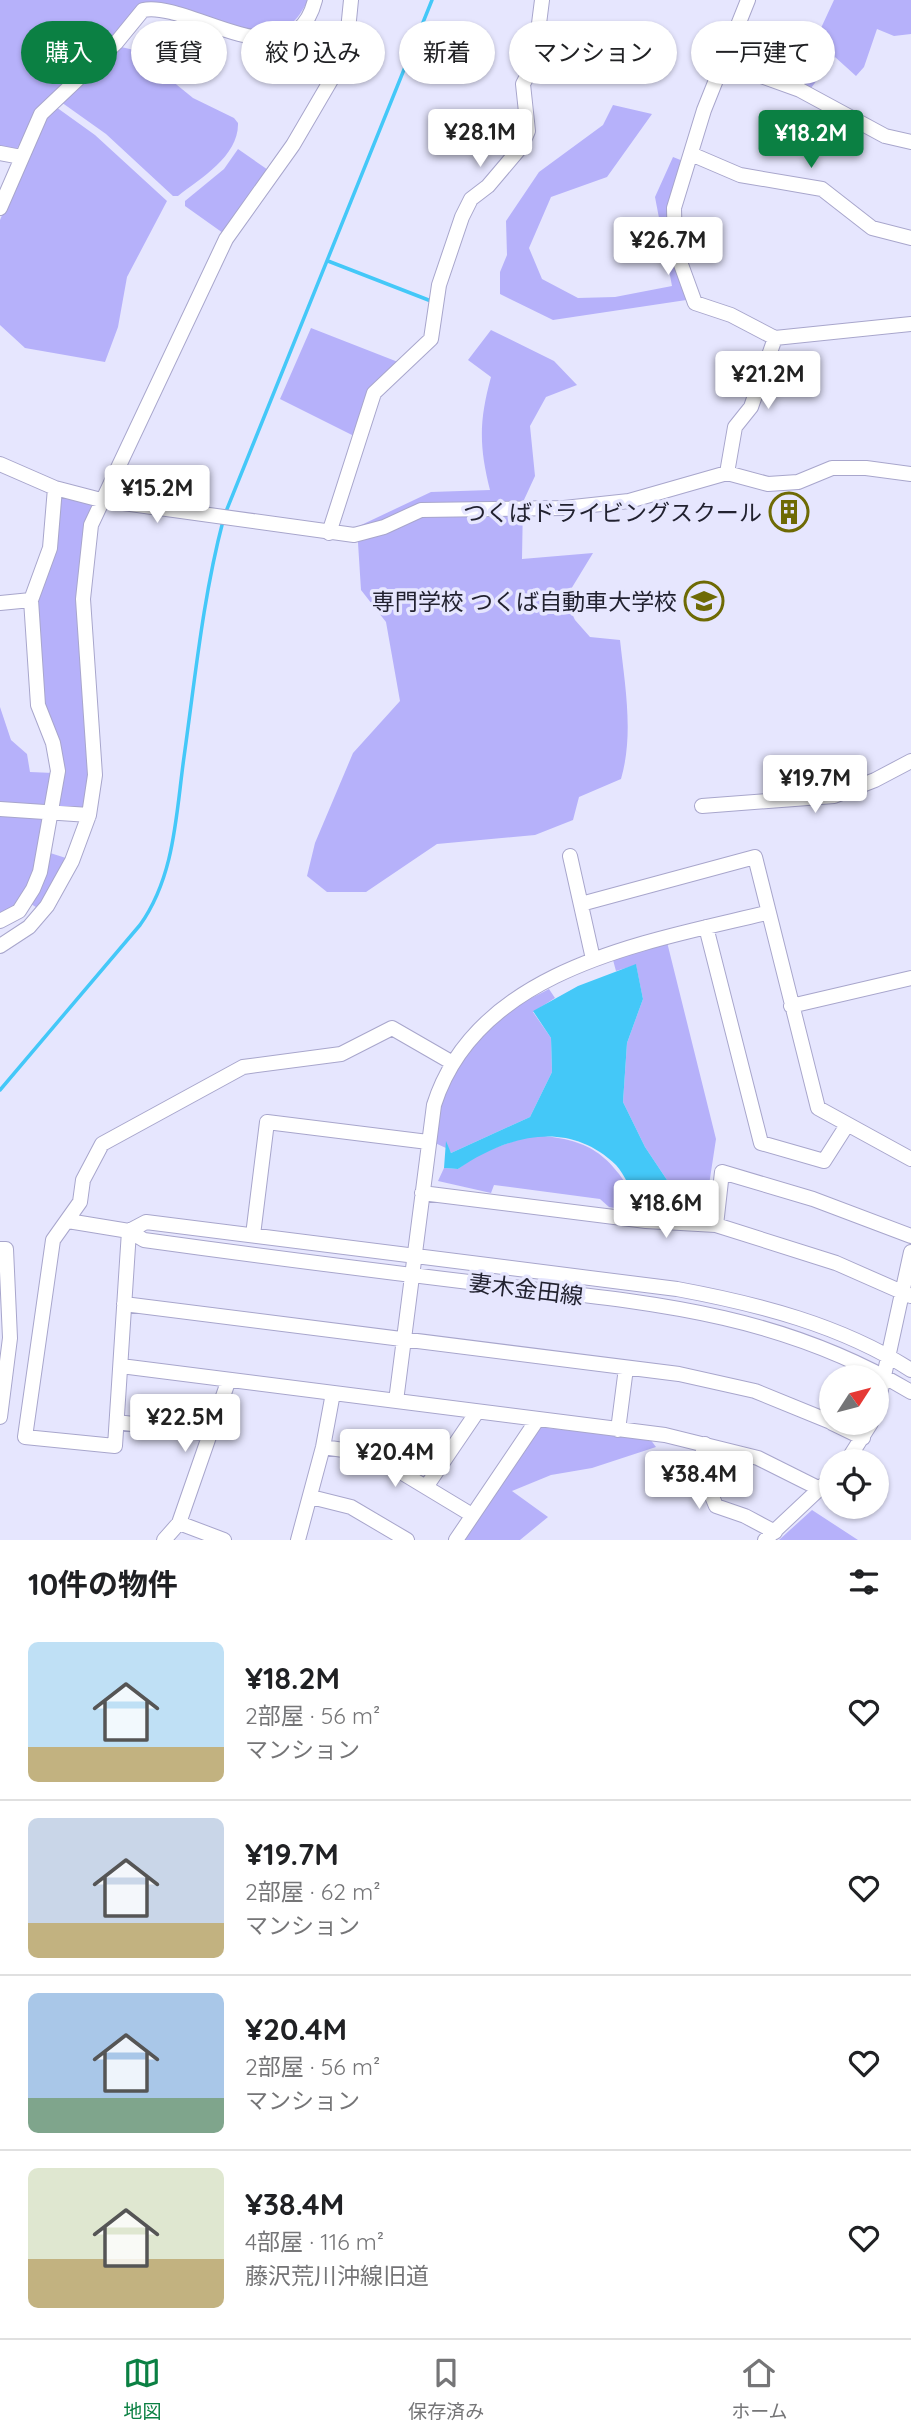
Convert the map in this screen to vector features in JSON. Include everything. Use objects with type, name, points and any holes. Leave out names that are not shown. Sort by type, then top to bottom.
[{"type":"street","points":[[0,208],[32,129],[53,99],[106,52],[143,10],[159,8],[230,32],[276,38],[297,29],[306,20],[315,0]]},
{"type":"street","points":[[0,946],[29,927],[47,906],[72,862],[89,815],[95,775],[83,599],[91,525],[226,239],[293,145],[331,80],[348,30],[351,0]]},
{"type":"street","points":[[329,533],[374,393],[431,339],[439,285],[462,217],[471,199],[488,186],[521,147],[528,131],[523,84],[534,63],[542,0]]},
{"type":"street","points":[[740,21],[748,0]]},
{"type":"street","points":[[715,84],[674,208],[675,248],[695,303],[731,315],[775,338],[911,324]]},
{"type":"street","points":[[784,84],[885,135],[911,142]]},
{"type":"street","points":[[0,153],[21,157]]},
{"type":"street","points":[[691,154],[740,175],[822,189],[872,228],[911,237]]},
{"type":"street","points":[[727,472],[735,427],[751,407],[775,338]]},
{"type":"street","points":[[0,464],[55,488],[101,500],[354,535],[384,527],[421,510],[564,508],[629,501],[727,472],[768,484],[798,481],[832,468],[866,468],[911,474]]},
{"type":"street","points":[[0,921],[19,911],[29,899],[40,872],[58,771],[53,743],[38,705],[31,600],[50,548],[55,488]]},
{"type":"street","points":[[0,603],[31,600]]},
{"type":"street","points":[[702,806],[834,796],[875,780],[911,761]]},
{"type":"street","points":[[0,809],[89,815]]},
{"type":"street","points":[[569,856],[593,959]]},
{"type":"street","points":[[581,904],[755,857],[766,913],[818,1108],[911,1159]]},
{"type":"street","points":[[396,1401],[434,1105],[451,1062],[470,1037],[491,1017],[534,989],[593,959],[766,913]]},
{"type":"street","points":[[706,928],[761,1143],[824,1161],[847,1125]]},
{"type":"street","points":[[791,1006],[911,978]]},
{"type":"street","points":[[129,1231],[115,1446],[25,1437],[52,1240],[80,1202],[83,1180],[103,1144],[243,1068],[341,1054],[392,1028],[451,1062]]},
{"type":"street","points":[[253,1235],[267,1122],[428,1142]]},
{"type":"street","points":[[716,1225],[722,1172],[813,1199],[911,1236]]},
{"type":"street","points":[[422,1193],[646,1221],[716,1225],[836,1263],[907,1293]]},
{"type":"street","name":"妻木金田線","points":[[68,1221],[129,1231],[144,1240],[412,1276],[636,1302],[733,1318],[804,1339],[860,1365]]},
{"type":"street","name":"妻木金田線","points":[[129,1231],[146,1222],[677,1289],[743,1301],[811,1322],[890,1357],[911,1370]]},
{"type":"street","points":[[0,1249],[6,1249],[10,1338],[0,1417]]},
{"type":"street","points":[[888,1365],[907,1293],[911,1252]]},
{"type":"street","points":[[124,1304],[626,1368],[744,1388],[819,1417]]},
{"type":"street","points":[[121,1366],[618,1430],[705,1444],[758,1458],[819,1488]]},
{"type":"street","points":[[618,1430],[626,1368]]},
{"type":"street","name":"妻木金田線","points":[[889,1379],[911,1392]]},
{"type":"street","points":[[164,1540],[179,1523],[228,1381]]},
{"type":"street","points":[[298,1540],[323,1447],[333,1393]]},
{"type":"street","points":[[426,1487],[477,1412]]},
{"type":"street","points":[[456,1540],[537,1420]]},
{"type":"street","points":[[117,1422],[211,1434]]},
{"type":"street","points":[[857,1435],[863,1438]]},
{"type":"street","points":[[855,1449],[865,1435]]},
{"type":"street","points":[[705,1444],[699,1465],[716,1506],[745,1516],[770,1536],[819,1490]]},
{"type":"street","points":[[323,1447],[371,1454],[472,1516]]},
{"type":"street","points":[[311,1497],[352,1507],[407,1540]]},
{"type":"street","points":[[179,1523],[224,1540]]},
{"type":"shaded area","points":[[0,0],[309,0],[294,21],[241,21],[241,30],[227,27],[227,21],[206,21],[158,4],[138,21],[131,21],[131,27],[117,39],[117,21],[21,21],[21,84],[64,84],[46,99],[15,152],[0,150]]},
{"type":"shaded area","points":[[834,0],[911,0],[911,34],[894,36],[877,29],[864,67],[856,76],[835,57],[835,21],[824,21]]},
{"type":"shaded area","points":[[117,46],[131,49],[131,84],[176,84],[193,98],[234,118],[238,123],[237,135],[226,156],[217,165],[178,196],[173,196],[106,134],[61,102],[79,84],[117,84]]},
{"type":"shaded area","points":[[613,105],[652,114],[607,177],[551,197],[529,248],[542,279],[578,298],[615,297],[672,286],[655,197],[673,157],[688,163],[673,226],[693,299],[553,320],[500,294],[500,272],[507,255],[506,221],[539,172],[603,125]]},
{"type":"shaded area","points":[[56,107],[95,135],[167,201],[127,277],[118,327],[105,362],[25,348],[0,325],[0,220],[43,120]]},
{"type":"shaded area","points":[[238,149],[271,172],[223,233],[185,206],[185,201],[224,169]]},
{"type":"shaded area","points":[[311,328],[398,362],[375,382],[354,436],[280,399]]},
{"type":"shaded area","points":[[491,330],[554,361],[577,385],[546,397],[530,426],[535,476],[523,502],[522,559],[593,553],[565,599],[575,620],[590,637],[620,640],[628,727],[621,779],[579,797],[573,820],[535,835],[437,844],[366,892],[327,892],[307,876],[315,843],[353,753],[400,701],[386,622],[361,590],[357,527],[431,492],[490,490],[482,433],[484,407],[491,377],[468,360]]},
{"type":"shaded area","points":[[59,495],[95,504],[87,527],[91,777],[83,810],[58,808],[44,715],[35,607]]},
{"type":"shaded area","points":[[0,707],[11,740],[27,754],[30,772],[53,773],[49,806],[0,805]]},
{"type":"shaded area","points":[[0,814],[45,817],[33,873],[20,897],[0,917]]},
{"type":"shaded area","points":[[47,852],[69,859],[39,909],[31,904]]},
{"type":"shaded area","points":[[667,942],[716,1139],[709,1185],[669,1183],[645,1147],[623,1102],[627,1043],[643,999],[636,965],[616,971],[613,960]]},
{"type":"shaded area","points":[[549,989],[555,998],[533,1012],[551,1038],[552,1072],[530,1117],[451,1153],[446,1144],[446,1148],[435,1143],[435,1127],[443,1095],[449,1079],[467,1050],[501,1014]]},
{"type":"shaded area","points":[[532,1135],[569,1140],[596,1152],[617,1171],[638,1202],[644,1203],[644,1213],[609,1207],[600,1199],[494,1185],[491,1193],[438,1181],[444,1168],[458,1169],[480,1153]]},
{"type":"shaded area","points":[[538,1427],[650,1439],[656,1447],[592,1468],[551,1475],[512,1491],[548,1517],[520,1540],[460,1540]]},
{"type":"shaded area","points":[[812,1510],[819,1515],[819,1519],[826,1519],[858,1540],[779,1540]]},
{"type":"water","points":[[636,964],[643,999],[627,1043],[623,1102],[645,1147],[669,1183],[667,1205],[650,1204],[648,1213],[644,1213],[644,1203],[638,1202],[616,1165],[597,1150],[578,1141],[558,1137],[516,1141],[477,1157],[458,1169],[444,1168],[446,1141],[451,1153],[530,1117],[552,1072],[551,1038],[533,1011],[578,986]]},
{"type":"waterway","points":[[225,514],[432,0]]},
{"type":"waterway","points":[[328,261],[431,301]]},
{"type":"waterway","points":[[0,1090],[140,925],[161,886],[176,822],[205,609],[223,521]]},
{"type":"place","name":"つくばドライビングスクール","points":[[789,512]]},
{"type":"place","name":"専門学校 つくば自動車大学校","points":[[704,601]]}]
